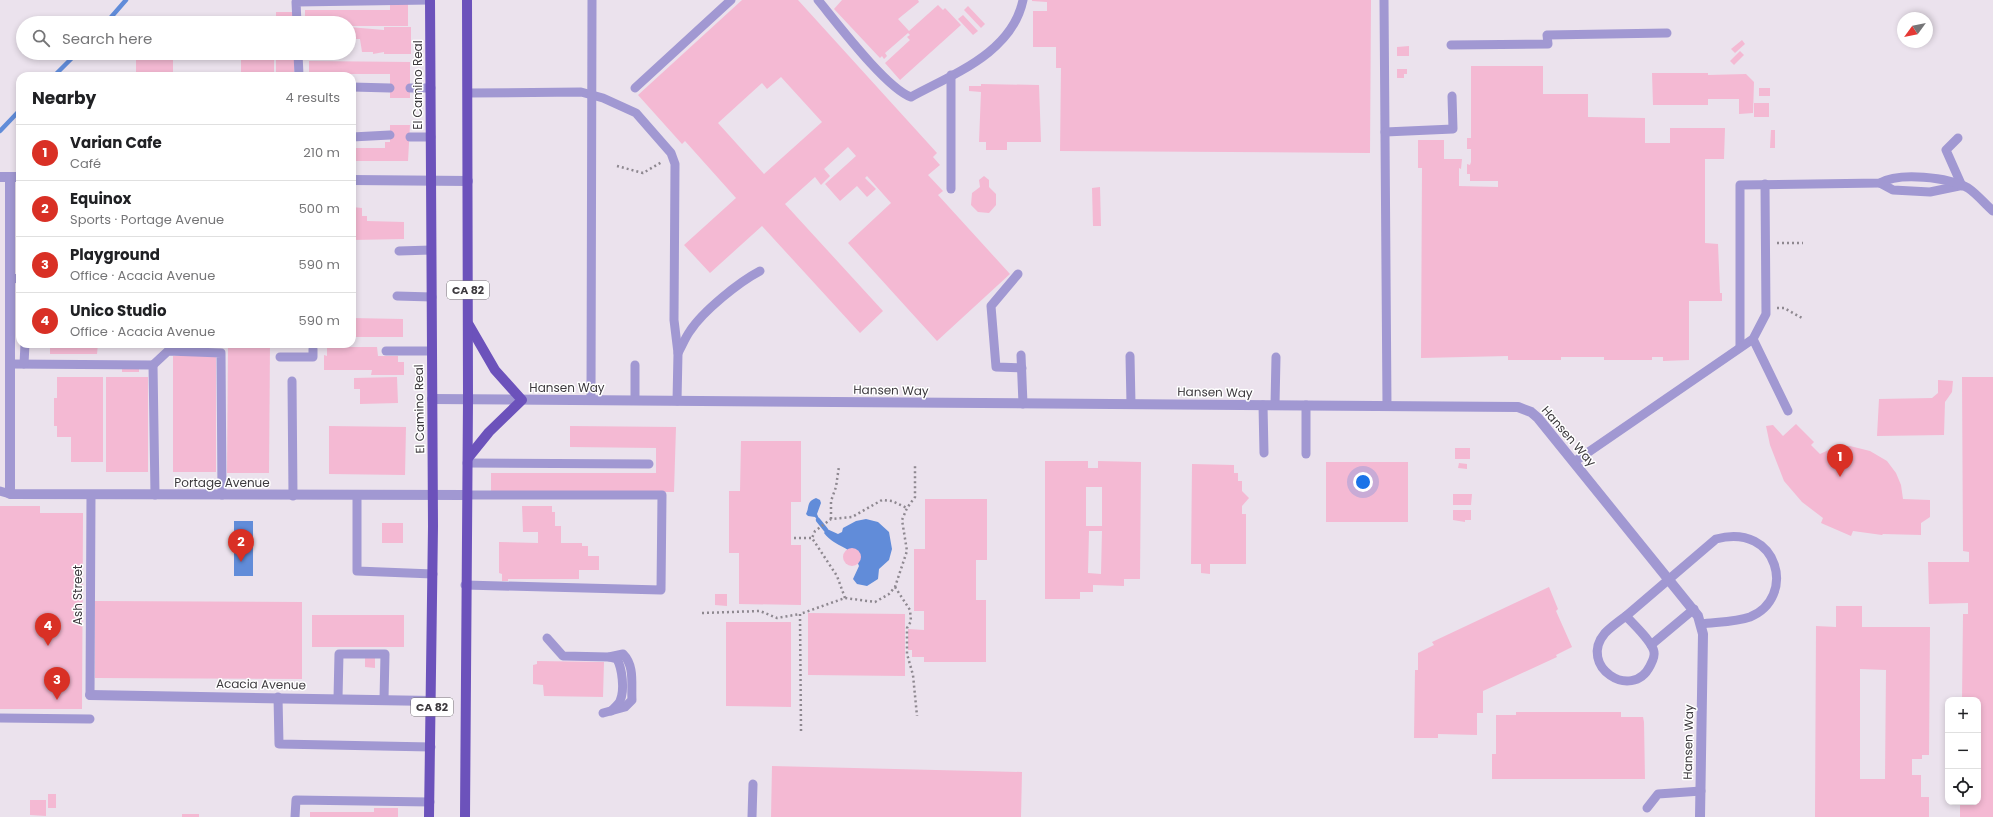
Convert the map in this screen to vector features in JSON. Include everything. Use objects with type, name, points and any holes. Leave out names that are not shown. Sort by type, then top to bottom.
[{"type":"main road","name":"El Camino Real","points":[[429,817],[433,574],[430,0]]},
{"type":"main road","name":"CA 82","points":[[465,817],[468,399],[467,0]]},
{"type":"main road","points":[[467,461],[489,432],[522,400],[495,370],[468,323]]},
{"type":"street","points":[[10,177],[15,278],[10,364],[10,494]]},
{"type":"street","points":[[356,180],[468,181]]},
{"type":"street","name":"Hansen Way","points":[[432,399],[1518,407],[1532,412],[1538,418],[1694,609],[1701,624],[1703,634],[1700,817]]},
{"type":"street","name":"Portage Avenue","points":[[10,494],[293,496],[467,495]]},
{"type":"street","name":"Acacia Avenue","points":[[90,695],[338,698],[432,701]]},
{"type":"lane","points":[[297,16],[296,2],[430,0]]},
{"type":"lane","points":[[591,400],[592,0]]},
{"type":"lane","points":[[635,88],[731,0]]},
{"type":"lane","points":[[818,0],[886,79],[902,94],[911,97],[982,58],[1000,43],[1015,23],[1021,10],[1023,0]]},
{"type":"lane","points":[[1384,0],[1388,406]]},
{"type":"lane","points":[[1451,45],[1548,44],[1547,35],[1667,33]]},
{"type":"lane","points":[[298,60],[298,72]]},
{"type":"lane","points":[[951,75],[951,189]]},
{"type":"lane","points":[[356,87],[390,88]]},
{"type":"lane","points":[[410,88],[431,88]]},
{"type":"lane","points":[[468,93],[581,92],[592,95],[636,113],[671,153],[675,164],[674,320],[678,353],[677,401]]},
{"type":"lane","points":[[1385,132],[1453,129],[1452,96]]},
{"type":"lane","points":[[356,137],[390,135]]},
{"type":"lane","points":[[410,137],[431,137]]},
{"type":"lane","points":[[1958,138],[1946,150],[1962,186]]},
{"type":"lane","points":[[1880,183],[1888,178],[1933,178],[1970,189],[1993,211]]},
{"type":"lane","points":[[1740,347],[1740,185],[1880,183],[1893,190],[1930,192],[1962,186]]},
{"type":"lane","points":[[1574,462],[1753,338],[1766,314],[1765,184]]},
{"type":"lane","points":[[399,251],[431,250]]},
{"type":"lane","points":[[678,353],[689,332],[698,320],[747,278],[760,271]]},
{"type":"lane","points":[[1018,274],[991,306],[996,368],[1022,368]]},
{"type":"lane","points":[[397,296],[432,297]]},
{"type":"lane","points":[[1753,338],[1788,411]]},
{"type":"lane","points":[[24,348],[24,364]]},
{"type":"lane","points":[[280,357],[313,357],[313,349]]},
{"type":"lane","points":[[10,364],[153,364],[168,351],[221,353],[222,495]]},
{"type":"lane","points":[[386,351],[432,351]]},
{"type":"lane","points":[[1021,355],[1023,404]]},
{"type":"lane","points":[[1130,356],[1131,404]]},
{"type":"lane","points":[[1275,405],[1276,357]]},
{"type":"lane","points":[[153,364],[155,495]]},
{"type":"lane","points":[[635,365],[635,400]]},
{"type":"lane","points":[[292,381],[293,496]]},
{"type":"lane","points":[[1263,405],[1264,453]]},
{"type":"lane","points":[[1306,405],[1306,454]]},
{"type":"lane","points":[[467,461],[649,464]]},
{"type":"lane","points":[[0,491],[10,494]]},
{"type":"lane","points":[[466,585],[661,590],[662,494],[467,495]]},
{"type":"lane","name":"Ash Street","points":[[90,695],[91,495]]},
{"type":"lane","points":[[357,496],[357,571],[433,574]]},
{"type":"lane","points":[[1626,616],[1651,645],[1654,652],[1653,662],[1649,670],[1634,680],[1624,681],[1615,679],[1604,671],[1598,658],[1600,640],[1605,633],[1716,539],[1744,536],[1757,542],[1768,552],[1774,562],[1776,574],[1775,587],[1771,598],[1762,610],[1750,617],[1701,624]]},
{"type":"lane","points":[[1651,645],[1694,609]]},
{"type":"lane","points":[[547,638],[563,656],[609,657],[624,654],[629,660],[631,670],[632,700],[625,707],[607,712]]},
{"type":"lane","points":[[338,698],[339,654],[385,654],[384,699]]},
{"type":"lane","points":[[278,697],[279,744],[431,747]]},
{"type":"lane","points":[[0,718],[90,719]]},
{"type":"lane","points":[[752,817],[753,784]]},
{"type":"lane","points":[[1647,808],[1658,794],[1701,791]]},
{"type":"lane","points":[[295,817],[296,800],[430,802]]},
{"type":"path","points":[[617,166],[643,173],[666,159],[671,153]]},
{"type":"path","points":[[1777,243],[1803,243]]},
{"type":"path","points":[[1776,308],[1784,308],[1802,318]]},
{"type":"path","points":[[702,613],[760,611],[777,618],[800,614],[845,598],[875,602],[890,594],[895,587],[907,550],[902,520],[907,508],[915,497],[915,464]]},
{"type":"path","points":[[832,519],[831,501],[836,487],[839,466]]},
{"type":"path","points":[[812,538],[815,532],[832,519],[852,517],[882,500],[892,501],[907,508]]},
{"type":"path","points":[[794,538],[812,538]]},
{"type":"path","points":[[812,538],[837,576],[845,598]]},
{"type":"path","points":[[895,587],[910,610],[911,621],[907,628],[907,654],[913,674],[917,716]]},
{"type":"path","points":[[800,614],[801,731]]},
{"type":"water","points":[[816,498],[820,500],[821,503],[817,514],[819,519],[818,521],[815,517],[808,516],[806,514],[809,503]]},
{"type":"water","points":[[866,519],[878,522],[889,532],[892,549],[889,560],[879,569],[878,579],[867,586],[857,584],[853,579],[859,566],[852,554],[824,533],[827,529],[838,534],[842,532],[843,528],[856,521]]},
{"type":"water","points":[[234,521],[253,521],[253,576],[234,576]]},
{"type":"building","points":[[742,0],[798,0],[937,153],[933,157],[940,165],[928,175],[943,191],[938,195],[1010,274],[937,341],[848,243],[891,203],[867,176],[865,178],[876,189],[867,197],[857,186],[840,201],[825,184],[856,156],[848,147],[824,169],[830,176],[821,185],[815,177],[785,204],[883,311],[860,333],[762,226],[710,273],[684,245],[736,198],[685,141],[682,144],[638,95]],"holes":[[[781,77],[822,122],[764,174],[718,123],[762,83],[767,89]]]},
{"type":"building","points":[[842,0],[918,0],[919,2],[898,19],[909,31],[938,5],[943,10],[945,8],[961,25],[900,80],[885,63],[910,40],[907,37],[910,35],[908,33],[885,53],[887,56],[884,59],[882,56],[880,58],[834,9]]},
{"type":"building","points":[[1032,0],[1371,0],[1370,153],[1060,151],[1061,68],[1056,68],[1056,47],[1033,47],[1033,11],[1047,11],[1047,2]]},
{"type":"building","points":[[390,4],[408,4],[408,26],[356,26],[356,16],[305,16],[305,10],[390,10]]},
{"type":"building","points":[[968,6],[985,24],[981,28],[964,10]]},
{"type":"building","points":[[276,12],[294,12],[294,16],[276,16]]},
{"type":"building","points":[[963,15],[978,31],[973,35],[958,19]]},
{"type":"building","points":[[384,27],[411,27],[411,54],[384,54],[384,52],[373,54],[373,52],[362,52],[360,39],[356,39],[356,28],[384,30]]},
{"type":"building","points":[[1742,40],[1745,44],[1735,53],[1731,49]]},
{"type":"building","points":[[1409,46],[1409,56],[1397,56],[1397,47]]},
{"type":"building","points":[[1740,51],[1744,55],[1734,65],[1730,61]]},
{"type":"building","points":[[136,60],[173,60],[173,72],[136,72]]},
{"type":"building","points":[[241,60],[274,60],[274,72],[241,72]]},
{"type":"building","points":[[276,60],[294,60],[294,72],[276,72]]},
{"type":"building","points":[[309,61],[410,62],[410,98],[390,98],[390,74],[309,72]]},
{"type":"building","points":[[1471,66],[1543,66],[1543,94],[1588,94],[1588,117],[1645,118],[1645,143],[1670,143],[1670,128],[1725,128],[1724,159],[1705,159],[1705,243],[1718,244],[1720,293],[1722,293],[1722,301],[1689,301],[1689,360],[1663,361],[1663,357],[1652,357],[1652,360],[1604,360],[1604,357],[1561,357],[1561,360],[1508,360],[1508,356],[1421,358],[1422,168],[1418,168],[1418,140],[1444,140],[1444,159],[1462,159],[1461,169],[1459,168],[1459,186],[1498,187],[1498,181],[1470,181],[1470,174],[1467,174],[1467,164],[1470,165],[1471,162],[1471,149],[1467,149],[1467,138],[1471,138]]},
{"type":"building","points":[[1397,69],[1407,69],[1407,74],[1404,74],[1404,78],[1397,78]]},
{"type":"building","points":[[1652,73],[1708,73],[1708,75],[1746,74],[1754,82],[1753,113],[1739,114],[1739,99],[1708,99],[1708,105],[1653,105]]},
{"type":"building","points":[[981,84],[1039,85],[1041,142],[1007,142],[1007,150],[986,150],[986,142],[979,142],[981,92],[969,91],[969,86],[981,86]]},
{"type":"building","points":[[1759,88],[1770,88],[1770,96],[1759,96]]},
{"type":"building","points":[[1754,103],[1769,103],[1769,117],[1754,117]]},
{"type":"building","points":[[390,125],[410,125],[408,161],[356,161],[356,148],[385,148],[385,142],[390,142]]},
{"type":"building","points":[[1771,130],[1775,130],[1775,148],[1770,148]]},
{"type":"building","points":[[984,176],[989,180],[989,187],[996,194],[996,205],[989,213],[978,212],[971,205],[972,193],[980,187],[979,180]]},
{"type":"building","points":[[1100,187],[1101,226],[1093,226],[1092,188]]},
{"type":"building","points":[[356,207],[362,208],[362,216],[367,216],[367,221],[404,222],[404,239],[356,240]]},
{"type":"building","points":[[356,318],[403,319],[403,337],[356,337]]},
{"type":"building","points":[[377,347],[378,356],[398,356],[398,362],[404,362],[404,375],[371,375],[372,370],[324,370],[324,355],[327,356],[327,348]]},
{"type":"building","points":[[50,348],[98,348],[97,354],[50,354]]},
{"type":"building","points":[[228,348],[270,348],[269,473],[227,473]]},
{"type":"building","points":[[173,356],[216,356],[216,472],[173,472]]},
{"type":"building","points":[[122,366],[139,366],[139,372],[122,372]]},
{"type":"building","points":[[57,377],[103,377],[103,462],[71,462],[71,437],[57,437],[57,426],[54,426],[54,398],[57,398]]},
{"type":"building","points":[[106,377],[148,377],[148,472],[106,472]]},
{"type":"building","points":[[397,377],[398,403],[360,404],[360,389],[354,389],[354,378]]},
{"type":"building","points":[[1962,377],[1993,377],[1993,817],[1960,817],[1960,805],[1981,805],[1981,697],[1962,697],[1963,614],[1968,614],[1968,603],[1929,604],[1928,562],[1969,562],[1969,552],[1963,551]]},
{"type":"building","points":[[1938,380],[1953,381],[1952,392],[1945,402],[1944,435],[1877,436],[1879,399],[1932,398],[1938,393]]},
{"type":"building","points":[[1796,424],[1814,442],[1811,445],[1820,454],[1835,447],[1850,446],[1870,451],[1887,461],[1896,473],[1901,485],[1903,499],[1930,500],[1930,517],[1921,523],[1921,535],[1882,535],[1853,531],[1851,536],[1821,523],[1823,518],[1802,502],[1784,481],[1770,445],[1766,426],[1773,425],[1783,436]]},
{"type":"building","points":[[329,426],[406,427],[405,475],[329,474]]},
{"type":"building","points":[[570,426],[676,427],[674,492],[491,492],[491,473],[656,473],[656,448],[570,447]]},
{"type":"building","points":[[741,441],[801,441],[801,502],[791,502],[791,545],[801,545],[801,605],[739,604],[739,553],[729,553],[729,491],[740,491]]},
{"type":"building","points":[[1455,448],[1470,448],[1470,459],[1455,459]]},
{"type":"building","points":[[1045,461],[1088,461],[1088,468],[1098,468],[1098,461],[1141,462],[1140,579],[1124,579],[1124,586],[1093,585],[1093,592],[1080,592],[1080,599],[1045,599]],"holes":[[[1086,487],[1102,487],[1102,526],[1086,526]],[[1089,531],[1102,531],[1101,574],[1088,573]]]},
{"type":"building","points":[[1326,462],[1408,462],[1408,522],[1326,522]]},
{"type":"building","points":[[1459,463],[1467,464],[1467,469],[1458,468]]},
{"type":"building","points":[[1192,464],[1234,465],[1234,473],[1238,473],[1238,481],[1242,481],[1242,491],[1249,498],[1242,506],[1242,514],[1246,514],[1246,564],[1210,564],[1210,574],[1201,573],[1201,564],[1191,564]]},
{"type":"building","points":[[1453,494],[1472,494],[1471,505],[1453,505]]},
{"type":"building","points":[[925,499],[987,499],[987,560],[976,560],[976,600],[986,600],[986,662],[924,662],[924,657],[912,657],[912,650],[908,650],[908,629],[924,630],[924,611],[914,611],[914,549],[925,549]]},
{"type":"building","points":[[0,506],[40,506],[40,513],[83,513],[82,709],[0,709]]},
{"type":"building","points":[[522,506],[552,506],[552,512],[555,512],[555,526],[561,526],[561,543],[582,543],[582,546],[588,546],[588,556],[599,556],[599,570],[579,570],[579,579],[508,579],[508,581],[502,581],[502,574],[499,573],[499,542],[538,543],[538,532],[523,532]]},
{"type":"building","points":[[1453,510],[1471,510],[1471,520],[1465,520],[1465,522],[1453,520]]},
{"type":"building","points":[[382,523],[403,523],[403,543],[382,543]]},
{"type":"building","points":[[848,548],[856,548],[861,553],[859,564],[856,566],[848,566],[843,561],[843,553]]},
{"type":"building","points":[[1549,587],[1558,609],[1556,611],[1572,647],[1556,655],[1557,657],[1483,691],[1483,713],[1477,713],[1477,735],[1438,734],[1438,738],[1414,738],[1415,670],[1418,670],[1418,653],[1434,645],[1432,642]]},
{"type":"building","points":[[715,594],[727,594],[727,606],[715,605]]},
{"type":"building","points":[[95,601],[302,602],[302,679],[95,678]]},
{"type":"building","points":[[1836,606],[1862,606],[1862,627],[1930,627],[1929,755],[1922,755],[1922,759],[1912,759],[1912,775],[1921,775],[1921,797],[1929,797],[1929,817],[1815,817],[1816,626],[1836,627]],"holes":[[[1860,669],[1886,670],[1885,779],[1860,779]]]},
{"type":"building","points":[[808,613],[905,614],[905,676],[808,675]]},
{"type":"building","points":[[312,615],[404,615],[404,647],[312,647]]},
{"type":"building","points":[[726,622],[791,622],[791,707],[726,706]]},
{"type":"building","points":[[365,657],[375,658],[375,668],[365,667]]},
{"type":"building","points":[[537,661],[604,662],[603,697],[544,696],[543,685],[533,684],[533,665],[537,664]]},
{"type":"building","points":[[1516,712],[1621,712],[1621,717],[1643,717],[1645,779],[1492,779],[1492,754],[1496,754],[1496,715],[1516,715]]},
{"type":"building","points":[[772,766],[1022,772],[1021,817],[771,817]]},
{"type":"building","points":[[48,794],[56,794],[56,808],[48,808]]},
{"type":"building","points":[[30,800],[46,800],[46,816],[30,815]]},
{"type":"building","points":[[374,808],[398,808],[398,817],[310,817],[310,812],[374,812]]},
{"type":"building","points":[[182,814],[199,814],[199,817],[182,817]]},
{"type":"waterway","points":[[112,16],[126,0]]},
{"type":"waterway","points":[[58,72],[70,60]]},
{"type":"waterway","points":[[0,131],[16,114]]},
{"type":"waterway","points":[[818,520],[826,530]]},
{"type":"place","name":"Varian Cafe","points":[[1840,477]]},
{"type":"place","name":"Equinox","points":[[241,562]]},
{"type":"place","name":"Unico Studio","points":[[48,646]]},
{"type":"place","name":"Playground","points":[[57,700]]}]
